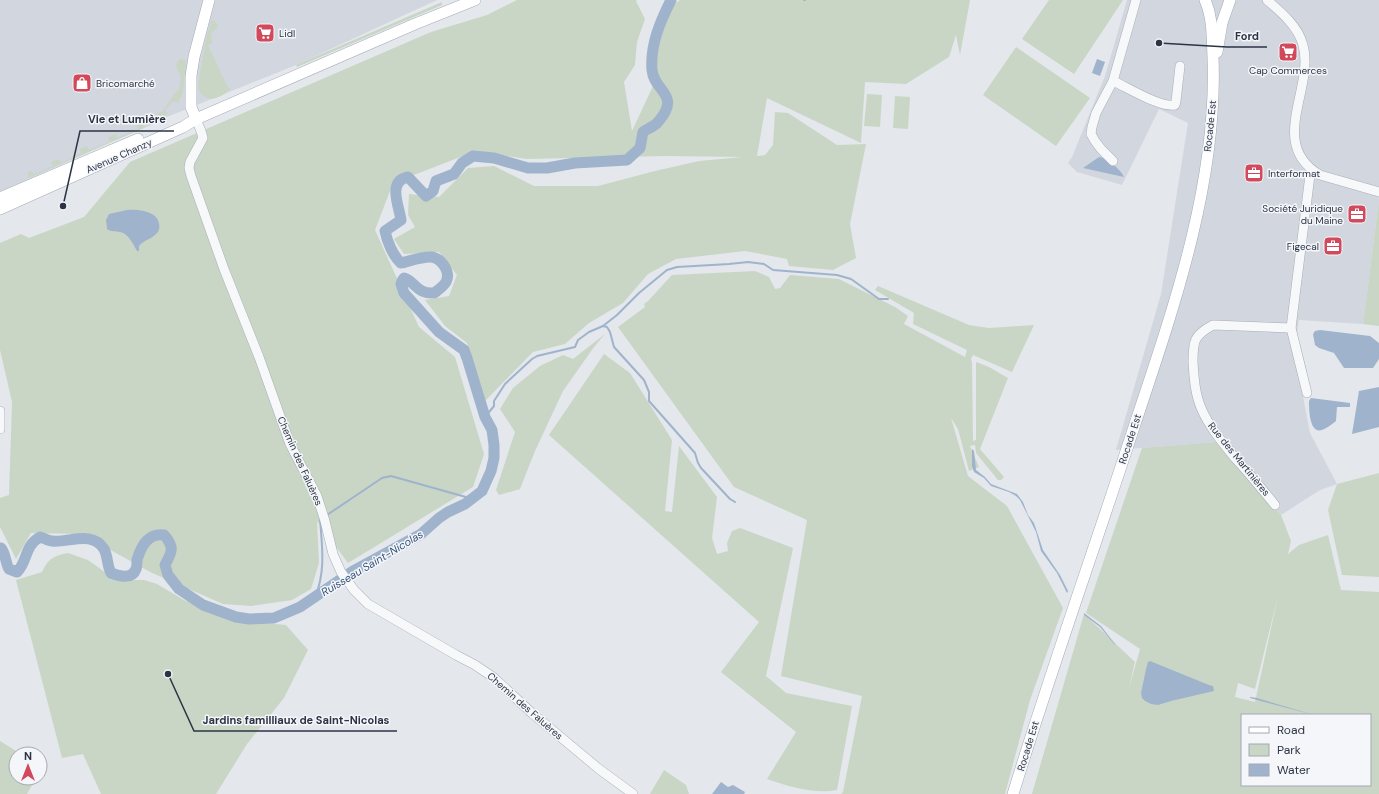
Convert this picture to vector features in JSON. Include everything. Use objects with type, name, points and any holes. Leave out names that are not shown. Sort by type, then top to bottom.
[{"type":"main road","points":[[209,0],[194,57],[191,76],[192,107],[196,119],[415,24],[475,0]]},
{"type":"main road","points":[[415,24],[466,0]]},
{"type":"main road","points":[[1205,0],[1209,9],[1212,23],[1214,76]]},
{"type":"main road","points":[[1218,0],[1224,0]]},
{"type":"main road","points":[[1214,76],[1222,23],[1230,0]]},
{"type":"main road","name":"Rocade Est","points":[[1013,794],[1036,718],[1170,319],[1193,232],[1202,190],[1211,119],[1214,76]]},
{"type":"main road","name":"Avenue Chanzy","points":[[0,198],[184,119],[196,119]]},
{"type":"main road","name":"Avenue Chanzy","points":[[0,209],[183,127],[196,119]]},
{"type":"street","points":[[1113,161],[1101,150],[1091,134],[1092,127],[1096,113],[1113,80],[1136,0]]},
{"type":"street","points":[[1267,0],[1289,21],[1302,43],[1305,54],[1305,65],[1294,132],[1298,151],[1303,160],[1312,170],[1320,175],[1379,192]]},
{"type":"street","points":[[1113,80],[1153,100],[1170,106],[1175,105],[1180,66]]},
{"type":"street","name":"Chemin des Faluères","points":[[196,119],[203,138],[190,162],[189,168],[191,176],[224,269],[259,357],[290,444],[318,496],[333,554],[341,572],[354,590],[368,604],[475,665],[493,677],[533,714],[599,769],[633,794]]},
{"type":"street","points":[[1307,393],[1291,328],[1310,175],[1312,170]]},
{"type":"street","name":"Rue des Martinières","points":[[1275,505],[1218,437],[1202,410],[1197,394],[1194,376],[1193,354],[1197,336],[1203,330],[1213,325],[1291,328]]},
{"type":"street","points":[[0,411],[0,424]]},
{"type":"shaded area","points":[[0,0],[437,0],[296,65],[167,117],[0,192]]},
{"type":"shaded area","points":[[1127,0],[1379,0],[1379,200],[1363,324],[1299,320],[1297,333],[1307,372],[1303,397],[1310,433],[1337,484],[1320,490],[1281,515],[1216,442],[1116,450],[1161,294],[1188,123],[1159,109],[1122,185],[1077,172],[1068,163],[1072,157],[1105,76]]},
{"type":"green space","points":[[517,0],[637,0],[636,1],[645,19],[637,42],[635,65],[624,82],[632,131],[653,86],[657,46],[673,5],[680,0],[970,0],[960,55],[956,35],[949,57],[906,84],[865,82],[861,143],[767,98],[757,156],[765,155],[773,145],[775,112],[788,113],[837,145],[866,144],[850,224],[856,258],[833,270],[789,266],[787,259],[745,251],[676,259],[648,274],[623,303],[589,323],[565,344],[533,352],[485,401],[467,343],[445,326],[425,300],[449,296],[457,275],[439,252],[404,254],[394,239],[415,227],[408,215],[409,194],[439,197],[468,168],[494,166],[534,186],[598,186],[699,161],[743,157],[666,156],[526,159],[476,151],[393,183],[375,230],[419,327],[455,357],[484,454],[473,487],[348,563],[317,521],[319,563],[311,589],[292,600],[251,606],[223,604],[150,572],[82,534],[31,533],[16,559],[0,527],[0,498],[9,495],[12,402],[0,350],[0,243],[21,234],[29,238],[84,217],[130,162],[431,32],[487,15]]},
{"type":"green space","points":[[1049,0],[1123,0],[1074,74],[1022,39]]},
{"type":"green space","points":[[442,2],[442,5],[297,67],[296,65],[298,64]]},
{"type":"green space","points":[[211,21],[215,21],[218,26],[211,33],[212,44],[208,45],[228,88],[231,88],[223,95],[213,99],[204,96],[200,92],[198,86],[206,39]]},
{"type":"green space","points":[[1016,47],[1090,98],[1056,146],[983,95]]},
{"type":"green space","points":[[178,60],[185,60],[186,63],[183,92],[178,103],[173,101],[165,110],[168,113],[158,122],[28,178],[28,172],[31,171],[34,174],[53,166],[51,162],[59,159],[61,163],[81,153],[80,149],[87,146],[89,150],[110,142],[108,137],[116,134],[117,138],[138,129],[137,125],[142,123],[144,127],[151,124],[149,118],[163,111],[179,89],[181,79],[176,65]]},
{"type":"green space","points":[[867,94],[882,95],[880,127],[864,126]]},
{"type":"green space","points":[[895,96],[910,97],[908,129],[893,128]]},
{"type":"green space","points":[[1379,200],[1379,326],[1363,324]]},
{"type":"green space","points":[[755,271],[769,277],[775,289],[780,288],[790,275],[839,279],[895,307],[908,316],[904,324],[965,357],[967,350],[913,324],[914,313],[875,290],[878,286],[969,325],[989,328],[1034,325],[1012,372],[973,355],[971,359],[973,441],[976,440],[976,362],[989,367],[1008,378],[980,449],[1004,477],[1001,480],[998,480],[976,453],[975,445],[970,446],[979,467],[969,471],[958,429],[951,418],[968,476],[1007,506],[1063,608],[1030,700],[1005,794],[841,794],[843,792],[862,696],[781,676],[807,520],[734,487],[618,327],[645,307],[644,304],[672,275]]},
{"type":"green space","points":[[605,334],[563,391],[535,451],[520,489],[499,495],[496,490],[515,432],[500,409],[513,388],[540,366],[563,355],[573,359]]},
{"type":"green space","points":[[604,354],[630,373],[672,440],[665,511],[672,512],[679,446],[717,497],[712,538],[717,554],[728,551],[727,543],[732,531],[740,528],[793,548],[766,676],[786,693],[852,706],[837,790],[820,791],[802,789],[767,779],[796,732],[721,672],[759,622],[549,435]]},
{"type":"green space","points":[[1216,442],[1281,515],[1291,541],[1288,554],[1299,545],[1328,535],[1341,590],[1379,592],[1379,794],[1032,794],[1084,614],[1135,662],[1129,688],[1140,649],[1086,613],[1142,448]],"holes":[[[1278,596],[1255,702],[1235,697],[1238,683],[1255,689]]]},
{"type":"green space","points":[[1379,473],[1379,577],[1342,575],[1328,510],[1337,484]]},
{"type":"green space","points":[[68,553],[88,560],[116,580],[144,580],[157,584],[184,600],[232,620],[286,625],[308,650],[284,698],[247,744],[216,794],[101,794],[83,754],[62,758],[16,580],[42,572],[52,558]]},
{"type":"green space","points":[[0,741],[8,746],[8,786],[32,786],[27,794],[0,794]]},
{"type":"green space","points":[[664,770],[686,785],[689,794],[650,794]]},
{"type":"water","points":[[1097,59],[1105,62],[1100,76],[1092,73]]},
{"type":"water","points":[[1099,157],[1106,159],[1120,171],[1124,177],[1083,168]]},
{"type":"water","points":[[127,210],[146,212],[155,216],[158,220],[158,231],[155,235],[139,246],[139,251],[137,251],[126,235],[107,229],[106,220],[109,214]]},
{"type":"water","points":[[1320,330],[1370,336],[1379,343],[1379,359],[1373,368],[1344,368],[1334,353],[1319,348],[1315,345],[1313,334],[1315,331]]},
{"type":"water","points":[[1379,387],[1379,427],[1352,434],[1359,391]]},
{"type":"water","points":[[1311,398],[1350,403],[1350,407],[1337,407],[1336,421],[1322,430],[1318,430],[1314,428],[1311,420],[1309,401]]},
{"type":"water","points":[[972,449],[974,451],[976,470],[991,484],[1017,494],[1023,502],[1028,515],[1034,523],[1043,550],[1060,575],[1068,591],[1067,593],[1057,573],[1041,551],[1036,532],[1020,500],[1009,492],[991,486],[984,478],[974,472],[972,466]]},
{"type":"water","points":[[1084,613],[1101,626],[1115,645],[1100,627],[1084,615]]},
{"type":"water","points":[[1150,661],[1213,686],[1214,691],[1158,705],[1151,704],[1142,698],[1141,693],[1146,669],[1148,662]]},
{"type":"water","points":[[1250,698],[1257,698],[1311,714],[1257,700]]},
{"type":"water","points":[[721,782],[728,787],[733,785],[745,792],[744,794],[712,794]]},
{"type":"waterway","name":"Ruisseau Saint-Nicolas","points":[[0,548],[4,553],[9,569],[17,572],[31,545],[40,537],[49,541],[80,539],[93,540],[99,543],[104,549],[111,573],[128,576],[132,575],[134,572],[143,545],[149,538],[164,535],[171,546],[171,553],[165,565],[168,575],[179,589],[203,605],[236,617],[249,619],[274,618],[300,607],[353,571],[421,534],[439,518],[465,504],[482,491],[491,471],[494,458],[492,430],[485,417],[464,350],[439,332],[404,293],[401,284],[404,278],[423,292],[434,293],[445,284],[447,274],[445,266],[436,258],[425,257],[401,263],[393,252],[385,231],[401,220],[396,195],[398,183],[402,179],[408,177],[426,196],[433,191],[436,181],[454,174],[462,163],[473,156],[494,158],[528,168],[547,168],[575,163],[627,160],[640,148],[643,132],[655,125],[665,113],[667,99],[654,77],[652,61],[654,43],[671,0]]},
{"type":"waterway","points":[[485,417],[494,406],[494,401],[505,384],[532,359],[537,356],[575,347],[578,340],[589,332],[603,326],[617,315],[639,293],[667,270],[677,267],[748,262],[764,264],[773,270],[837,275],[851,279],[879,299],[888,299]]},
{"type":"waterway","points":[[603,326],[607,327],[610,332],[614,347],[644,380],[649,392],[649,401],[695,453],[701,468],[730,499],[735,502]]},
{"type":"waterway","points":[[327,515],[382,478],[391,476],[473,499]]},
{"type":"waterway","points":[[315,597],[321,578],[322,568],[321,518]]},
{"type":"place","name":"Lidl","points":[[265,33]]},
{"type":"place","name":"Ford","points":[[1159,43]]},
{"type":"place","name":"Cap Commerces","points":[[1288,52]]},
{"type":"place","name":"Bricomarché","points":[[82,83]]},
{"type":"place","name":"Interformat","points":[[1254,173]]},
{"type":"place","name":"Vie et Lumière","points":[[63,206]]},
{"type":"place","name":"Société Juridique du Maine","points":[[1357,214]]},
{"type":"place","name":"Figecal","points":[[1333,246]]},
{"type":"place","name":"Jardins familliaux de Saint-Nicolas","points":[[168,674]]}]
